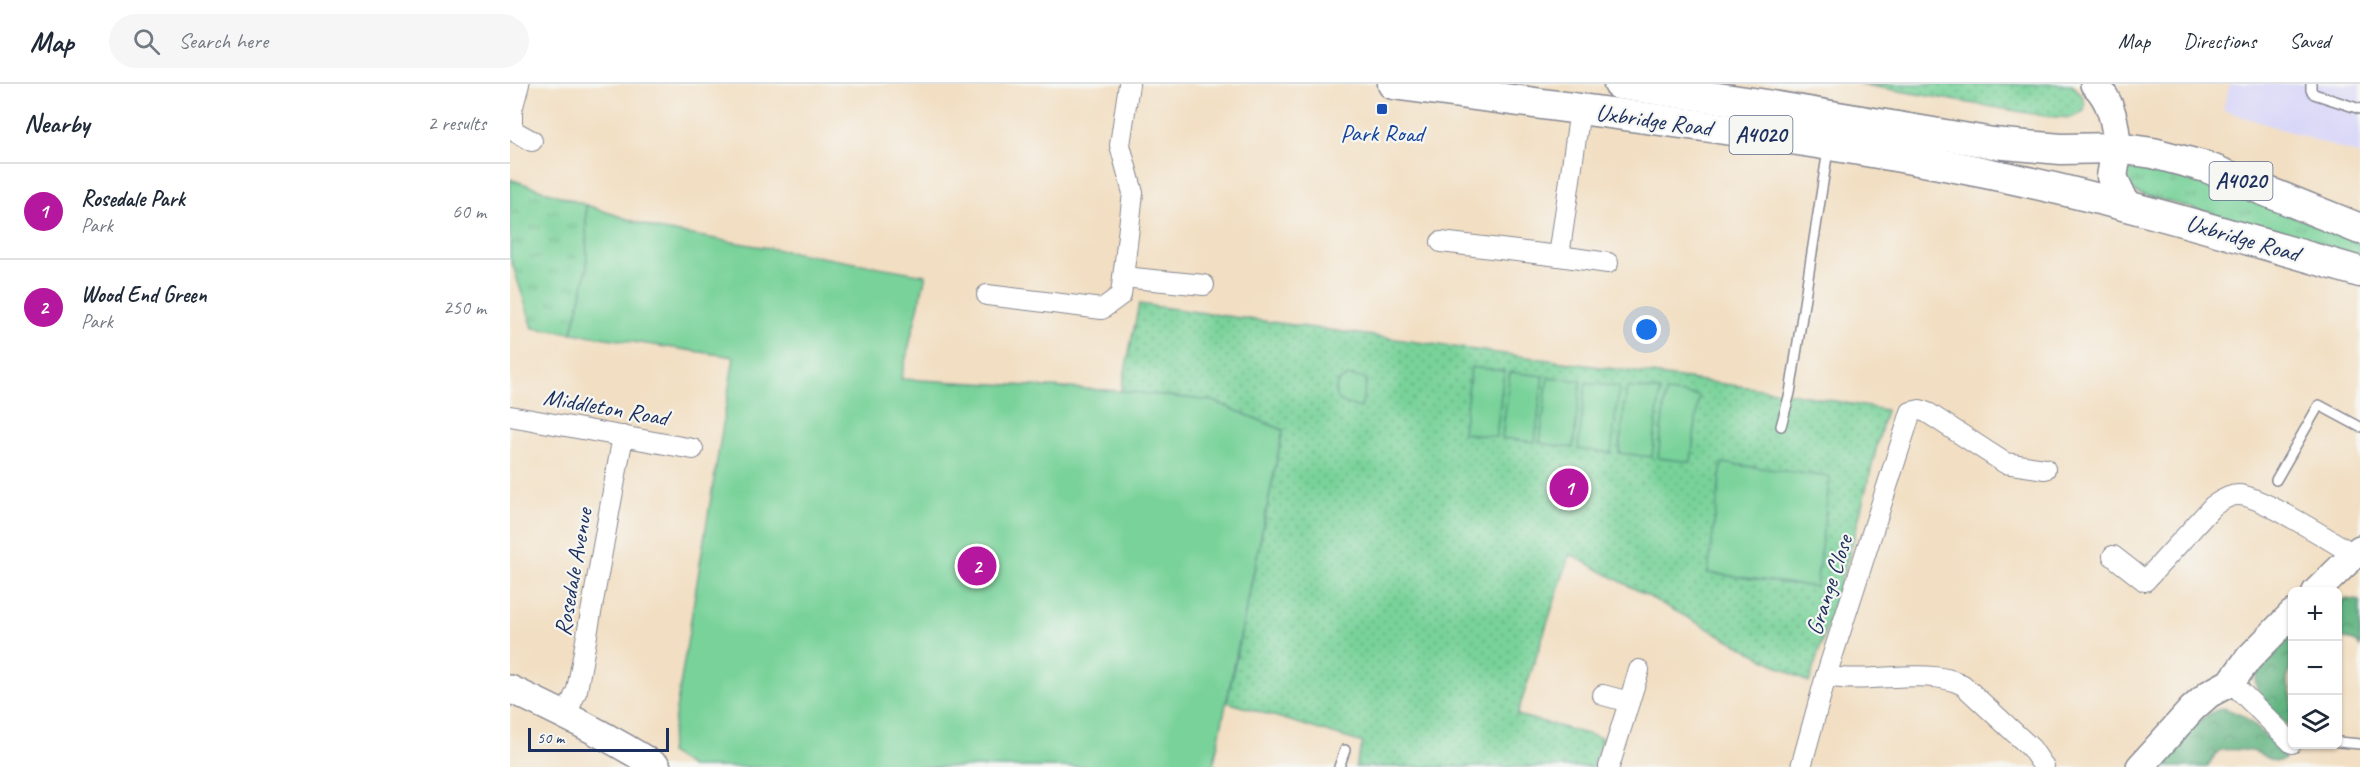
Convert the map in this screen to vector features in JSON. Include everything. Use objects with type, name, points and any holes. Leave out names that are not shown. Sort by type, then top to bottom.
[{"type":"main road","name":"Uxbridge Road","points":[[1393,84],[1828,145],[1979,172],[2125,205],[2357,269]]},
{"type":"main road","name":"Uxbridge Road","points":[[1619,84],[1760,104],[1992,143],[2061,149],[2117,148],[2153,153],[2206,167],[2360,229]]},
{"type":"main road","points":[[2117,148],[2112,177],[2125,205]]},
{"type":"street","points":[[519,84],[512,110],[512,130],[531,141]]},
{"type":"street","points":[[987,295],[1102,309],[1121,295],[1132,193],[1120,145],[1129,84]]},
{"type":"street","points":[[2094,84],[2107,100],[2116,126],[2117,148]]},
{"type":"street","points":[[1559,256],[1580,110]]},
{"type":"street","points":[[1441,242],[1608,263]]},
{"type":"street","points":[[1123,278],[1204,285]]},
{"type":"street","name":"Grange Close","points":[[1827,676],[1911,412],[1920,410],[1928,413],[2005,463],[2045,469]]},
{"type":"street","name":"Middleton Road","points":[[510,416],[693,449]]},
{"type":"street","name":"Rosedale Avenue","points":[[566,715],[577,690],[623,436]]},
{"type":"street","points":[[2113,556],[2145,581],[2213,506],[2238,495],[2266,504],[2356,551],[2320,587]]},
{"type":"street","points":[[2140,767],[2192,709],[2209,694],[2231,682],[2249,658],[2288,618]]},
{"type":"street","points":[[1609,767],[1639,670]]},
{"type":"street","points":[[1801,767],[1827,676],[1849,679],[1937,677],[1956,681],[1964,685],[2031,748],[2044,767]]},
{"type":"street","points":[[2231,682],[2288,739]]},
{"type":"street","points":[[510,689],[566,715],[657,767]]},
{"type":"street","points":[[1603,694],[1629,702]]},
{"type":"lane","points":[[2311,84],[2314,94],[2360,109]]},
{"type":"lane","points":[[1781,426],[1792,381],[1828,145]]},
{"type":"lane","points":[[2276,480],[2319,405],[2360,427]]},
{"type":"lane","points":[[2342,742],[2360,744]]},
{"type":"lane","points":[[1339,767],[1345,750]]},
{"type":"shaded area","points":[[2230,84],[2360,84],[2360,155],[2223,110]]},
{"type":"green space","points":[[1859,84],[2071,84],[2082,96],[2085,106],[2084,111],[2071,118],[2045,116]]},
{"type":"green space","points":[[2133,167],[2158,169],[2185,176],[2330,230],[2360,244],[2360,255],[2140,194],[2129,189],[2125,174]]},
{"type":"green space","points":[[510,179],[586,205],[587,271],[572,333],[533,328],[510,257]]},
{"type":"green space","points":[[586,205],[657,229],[926,275],[901,379],[1121,391],[1213,401],[1283,430],[1213,767],[691,767],[669,753],[734,357],[572,333],[587,271]]},
{"type":"green space","points":[[1139,304],[1790,393],[1886,410],[1852,545],[1809,683],[1570,554],[1517,715],[1602,738],[1593,767],[1355,767],[1363,743],[1227,702],[1283,430],[1213,401],[1121,391]]},
{"type":"green space","points":[[1471,367],[1504,371],[1496,437],[1463,433]]},
{"type":"green space","points":[[1510,372],[1543,376],[1535,442],[1502,438]]},
{"type":"green space","points":[[1348,376],[1367,379],[1361,408],[1344,403],[1337,398],[1338,382]]},
{"type":"green space","points":[[1548,377],[1581,381],[1573,448],[1540,443]]},
{"type":"green space","points":[[1586,383],[1619,387],[1611,453],[1578,449]]},
{"type":"green space","points":[[1627,387],[1660,391],[1652,457],[1619,453]]},
{"type":"green space","points":[[1666,392],[1699,396],[1691,462],[1658,458]]},
{"type":"green space","points":[[1722,463],[1830,477],[1816,587],[1708,573]]},
{"type":"green space","points":[[2342,600],[2360,601],[2360,647],[2354,641],[2342,638]]},
{"type":"green space","points":[[2288,634],[2288,726],[2265,702],[2255,684],[2263,661]]},
{"type":"green space","points":[[2224,708],[2243,716],[2283,751],[2285,759],[2274,761],[2255,752],[2227,750],[2219,751],[2207,767],[2157,767],[2196,724],[2206,716]]},
{"type":"place","name":"Park Road","points":[[1382,109]]},
{"type":"place","name":"Rosedale Park","points":[[1569,488]]},
{"type":"place","name":"Wood End Green","points":[[977,566]]}]
